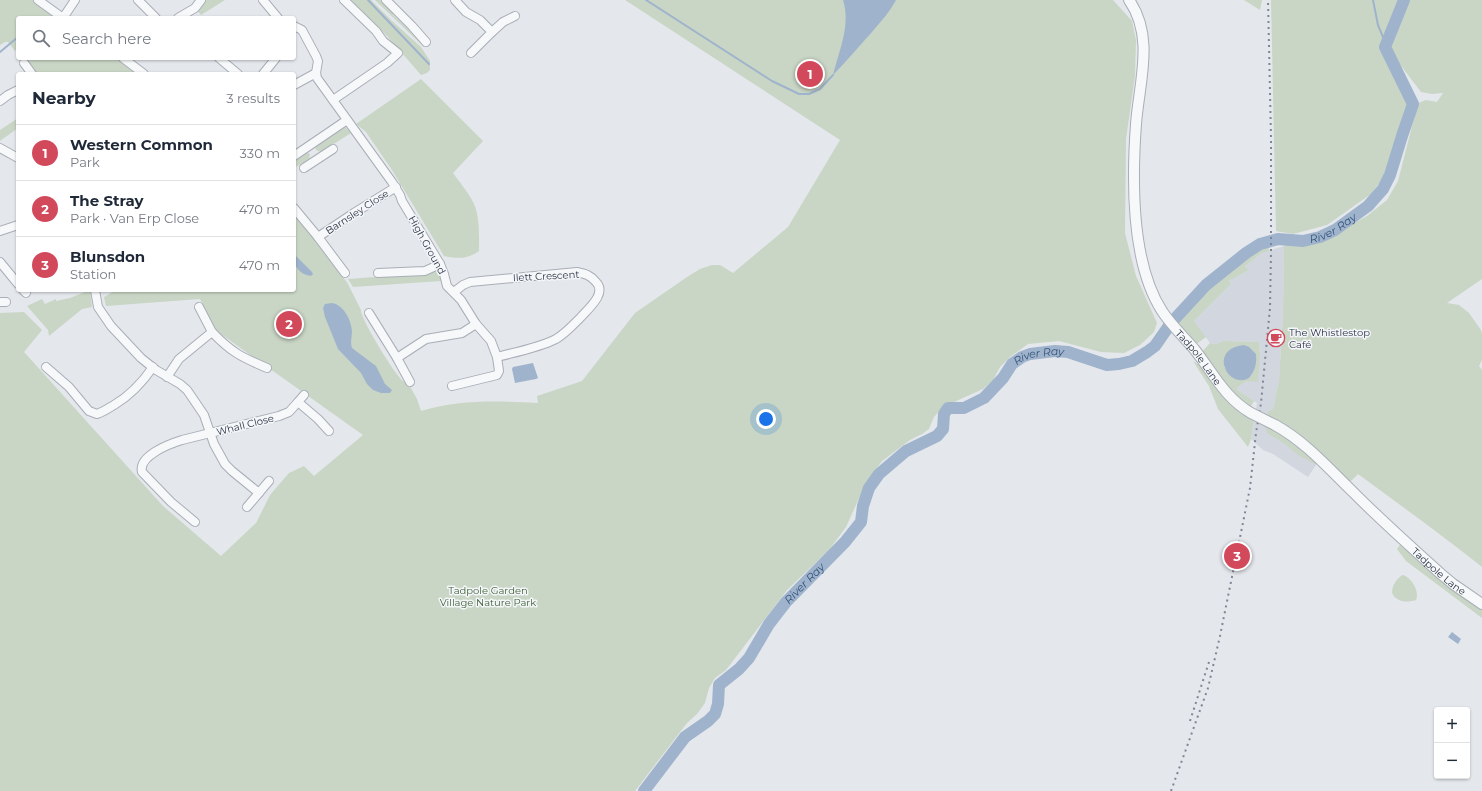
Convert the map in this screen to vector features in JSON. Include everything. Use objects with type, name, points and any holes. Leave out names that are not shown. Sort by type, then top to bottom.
[{"type":"street","points":[[38,0],[60,16]]},
{"type":"street","points":[[64,16],[75,0]]},
{"type":"street","points":[[138,0],[154,16]]},
{"type":"street","points":[[183,16],[195,8],[201,0]]},
{"type":"street","points":[[263,0],[276,16]]},
{"type":"street","points":[[333,100],[353,85],[400,55],[383,41],[376,31],[344,0]]},
{"type":"street","points":[[385,0],[426,42]]},
{"type":"street","points":[[455,0],[466,12],[477,18],[492,32]]},
{"type":"street","name":"Tadpole Lane","points":[[1129,0],[1136,10],[1144,45],[1135,144],[1135,208],[1137,232],[1147,279],[1162,311],[1235,402],[1251,413],[1276,425],[1311,451],[1364,503],[1453,584],[1482,604]]},
{"type":"street","points":[[471,53],[503,22],[515,16]]},
{"type":"street","name":"High Ground","points":[[296,27],[302,30],[316,56],[317,78],[396,187],[402,201],[440,264],[446,284],[463,302],[476,324],[491,341],[497,357],[499,371],[495,376],[452,386]]},
{"type":"street","points":[[126,60],[141,72]]},
{"type":"street","points":[[221,60],[236,72]]},
{"type":"street","points":[[265,72],[274,60]]},
{"type":"street","points":[[24,63],[31,72]]},
{"type":"street","points":[[296,84],[316,73]]},
{"type":"street","points":[[0,101],[8,94],[16,91]]},
{"type":"street","points":[[296,155],[346,120]]},
{"type":"street","points":[[309,146],[318,158]]},
{"type":"street","points":[[0,148],[16,156]]},
{"type":"street","points":[[304,168],[333,149]]},
{"type":"street","name":"Barnsley Close","points":[[318,237],[354,212],[396,187]]},
{"type":"street","name":"Barnsley Close","points":[[296,210],[345,273]]},
{"type":"street","points":[[0,231],[16,225]]},
{"type":"street","points":[[0,262],[16,282]]},
{"type":"street","points":[[378,273],[425,271],[440,264]]},
{"type":"street","name":"Ilett Crescent","points":[[454,292],[470,282],[578,272],[591,276],[599,285],[600,290],[597,299],[573,326],[556,339],[535,347],[497,357]]},
{"type":"street","points":[[95,292],[99,309],[113,328],[137,354],[153,367],[182,386],[194,400],[204,415],[216,448],[225,464],[232,472],[259,494]]},
{"type":"street","points":[[198,307],[212,332],[227,347],[236,354],[266,368]]},
{"type":"street","points":[[369,313],[410,382]]},
{"type":"street","points":[[396,358],[426,339],[462,333],[476,324]]},
{"type":"street","points":[[167,376],[179,359],[212,332]]},
{"type":"street","points":[[46,366],[69,387],[89,411],[97,414],[106,410],[131,393],[153,367]]},
{"type":"street","name":"Whall Close","points":[[195,522],[171,502],[144,475],[142,467],[145,461],[165,446],[182,440],[211,434],[284,414],[292,409],[304,395]]},
{"type":"street","points":[[298,402],[318,419],[329,431]]},
{"type":"street","points":[[247,507],[269,481]]},
{"type":"shaded area","points":[[1284,246],[1283,313],[1279,380],[1273,409],[1316,461],[1316,465],[1308,477],[1273,454],[1263,450],[1251,439],[1257,403],[1237,390],[1237,386],[1247,381],[1260,354],[1259,342],[1223,341],[1216,344],[1210,343],[1194,321],[1231,284],[1229,281],[1249,270],[1245,266],[1262,253]]},
{"type":"green space","points":[[0,0],[33,0],[56,16],[16,16],[16,50],[15,51],[8,42],[0,45]]},
{"type":"green space","points":[[205,0],[225,0],[201,15],[197,10]]},
{"type":"green space","points":[[351,0],[371,0],[421,47],[430,61],[430,70],[421,75],[388,37]]},
{"type":"green space","points":[[375,0],[381,0],[392,10],[393,15],[414,33],[424,44],[424,47]]},
{"type":"green space","name":"Tadpole Garden Village Nature Park","points":[[625,0],[1113,0],[1132,21],[1136,40],[1135,76],[1126,139],[1125,233],[1136,276],[1157,323],[1154,332],[1140,345],[1124,353],[1101,352],[1059,341],[1028,344],[1010,357],[1000,367],[993,380],[983,389],[943,407],[934,417],[929,429],[910,440],[882,461],[865,485],[846,527],[829,550],[787,590],[726,670],[715,678],[709,688],[705,703],[697,714],[687,723],[635,791],[0,791],[0,313],[24,312],[42,330],[24,352],[163,506],[221,556],[256,523],[270,495],[289,473],[304,466],[314,476],[363,435],[218,332],[211,323],[200,299],[106,306],[104,297],[113,292],[296,292],[296,215],[317,241],[348,284],[366,324],[399,377],[404,382],[408,383],[417,399],[421,411],[450,404],[479,402],[494,401],[538,403],[537,396],[582,381],[635,313],[700,269],[712,265],[720,265],[733,273],[788,227],[840,140]]},
{"type":"green space","points":[[1244,0],[1262,0],[1260,10]]},
{"type":"green space","points":[[1271,0],[1398,0],[1389,21],[1382,45],[1410,105],[1387,173],[1371,194],[1327,225],[1293,234],[1276,231]]},
{"type":"green space","points":[[1409,0],[1482,0],[1482,279],[1447,303],[1459,305],[1469,313],[1481,330],[1482,334],[1482,360],[1479,366],[1482,370],[1482,567],[1358,474],[1349,483],[1267,416],[1268,412],[1273,409],[1279,380],[1283,313],[1284,246],[1287,241],[1311,244],[1324,240],[1367,216],[1387,200],[1398,181],[1418,103],[1426,100],[1437,102],[1443,93],[1432,94],[1421,92],[1392,54],[1390,43]]},
{"type":"green space","points":[[28,60],[124,60],[138,72],[34,72],[28,65],[30,63]]},
{"type":"green space","points":[[421,79],[483,141],[453,173],[467,192],[476,209],[479,228],[479,251],[471,256],[453,258],[444,256],[392,170],[366,132],[356,124]]},
{"type":"green space","points":[[16,119],[16,129],[0,141],[0,130]]},
{"type":"green space","points":[[344,126],[351,133],[321,152],[316,150],[315,146]]},
{"type":"green space","points":[[307,151],[310,155],[309,159],[296,167],[296,158]]},
{"type":"green space","points":[[1268,245],[1269,251],[1262,253],[1245,266],[1249,270],[1229,281],[1231,284],[1194,321],[1206,337],[1195,345],[1179,323],[1181,316],[1233,267],[1256,251]]},
{"type":"green space","points":[[437,270],[440,273],[441,281],[353,287],[348,279],[428,273]]},
{"type":"green space","points":[[85,292],[90,292],[92,307],[82,309],[49,336],[48,330],[27,306],[42,299],[45,304],[56,299],[56,301],[70,298]]},
{"type":"green space","points":[[1223,341],[1259,342],[1260,354],[1258,382],[1247,381],[1237,387],[1237,390],[1254,401],[1250,408],[1233,395],[1202,352],[1210,343],[1216,344]],"holes":[[[1231,350],[1252,375],[1246,379],[1231,376],[1224,367],[1225,357]]]},
{"type":"green space","points":[[1193,361],[1199,365],[1225,399],[1237,410],[1254,420],[1248,447],[1218,409],[1209,386]]},
{"type":"green space","points":[[1267,424],[1290,438],[1316,461],[1316,465],[1298,455],[1285,444],[1267,433],[1265,426]]},
{"type":"green space","points":[[1400,545],[1440,578],[1482,609],[1482,618],[1406,561],[1397,549]]},
{"type":"green space","points":[[1402,575],[1409,578],[1414,585],[1417,593],[1416,600],[1402,601],[1396,598],[1392,593],[1395,583]]},
{"type":"water","points":[[843,0],[896,0],[882,20],[833,75],[845,28],[846,19]]},
{"type":"water","points":[[296,256],[313,274],[311,276],[307,275],[296,266]]},
{"type":"water","points":[[325,304],[336,304],[343,310],[350,322],[352,331],[352,348],[376,366],[385,384],[392,390],[390,393],[381,393],[373,390],[367,384],[361,373],[338,349],[325,317],[323,308]]},
{"type":"water","points":[[1244,345],[1249,347],[1256,354],[1256,361],[1254,370],[1249,378],[1241,380],[1228,374],[1225,368],[1224,360],[1226,354],[1233,348]]},
{"type":"water","points":[[533,363],[538,378],[515,383],[512,369],[513,367]]},
{"type":"water","points":[[1452,632],[1461,639],[1458,644],[1448,637]]},
{"type":"waterway","points":[[368,0],[429,64]]},
{"type":"waterway","points":[[646,0],[772,81],[799,94],[809,94],[820,89],[833,75]]},
{"type":"waterway","points":[[1373,0],[1378,25],[1385,42]]},
{"type":"waterway","name":"River Ray","points":[[644,791],[685,737],[708,721],[715,714],[718,704],[719,685],[739,669],[749,658],[769,624],[786,602],[845,542],[861,522],[863,506],[869,488],[879,474],[906,451],[937,436],[943,429],[944,414],[948,408],[964,408],[984,398],[1003,378],[1012,364],[1022,357],[1030,354],[1055,351],[1068,352],[1107,365],[1132,361],[1155,346],[1171,323],[1206,285],[1246,253],[1260,244],[1278,239],[1303,241],[1320,237],[1335,230],[1368,206],[1383,189],[1390,175],[1413,104],[1385,47],[1404,0]]},
{"type":"waterway","points":[[0,52],[16,39]]},
{"type":"railway","points":[[1171,791],[1208,688],[1250,488],[1261,403],[1270,308],[1271,251],[1271,138],[1268,0]]},
{"type":"railway","points":[[1190,721],[1209,662]]},
{"type":"place","name":"Western Common","points":[[810,74]]},
{"type":"place","name":"The Stray","points":[[289,324]]},
{"type":"place","name":"The Whistlestop Café","points":[[1276,338]]},
{"type":"place","name":"Blunsdon","points":[[1237,556]]}]
